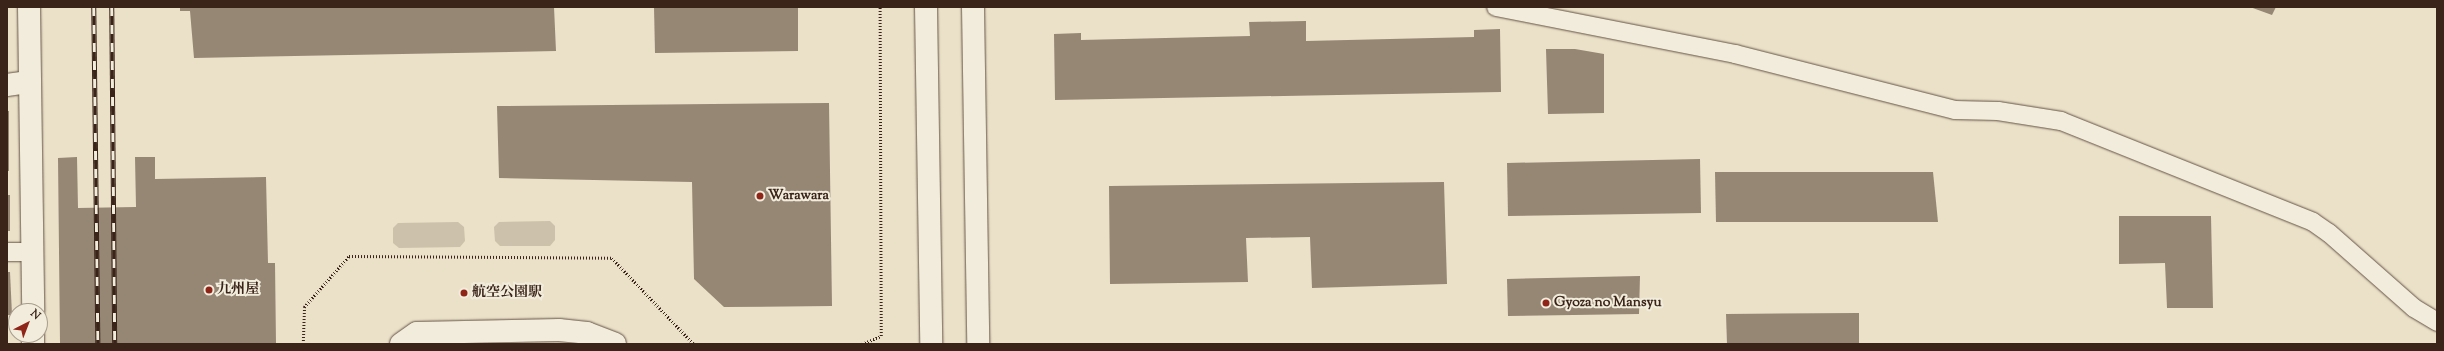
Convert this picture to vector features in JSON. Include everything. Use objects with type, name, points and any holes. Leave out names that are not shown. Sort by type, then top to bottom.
[{"type":"street","points":[[29,7],[33,303]]},
{"type":"street","points":[[926,7],[931,344]]},
{"type":"street","points":[[974,7],[978,344]]},
{"type":"street","points":[[7,85],[29,82]]},
{"type":"street","points":[[400,344],[417,333],[503,337],[576,338],[615,344]]},
{"type":"lane","points":[[1496,7],[1735,54],[1954,110],[1998,111],[2061,121],[2314,222],[2329,233],[2414,308],[2437,322]]},
{"type":"lane","points":[[7,252],[32,252]]},
{"type":"path","points":[[862,344],[881,336],[880,7]]},
{"type":"path","points":[[303,344],[304,307],[348,256],[612,258],[694,344]]},
{"type":"shaded area","points":[[550,221],[555,226],[555,240],[550,246],[500,246],[495,241],[494,227],[499,222]]},
{"type":"shaded area","points":[[458,222],[464,227],[465,241],[460,247],[399,248],[393,243],[393,228],[398,223]]},
{"type":"building","points":[[180,7],[554,7],[556,51],[194,58],[190,11],[180,11]]},
{"type":"building","points":[[654,7],[798,7],[798,51],[655,53]]},
{"type":"building","points":[[2250,7],[2276,7],[2272,15]]},
{"type":"building","points":[[1306,21],[1306,41],[1474,37],[1474,30],[1500,29],[1501,92],[1055,100],[1054,34],[1081,33],[1081,40],[1250,36],[1249,22]]},
{"type":"building","points":[[1546,49],[1575,49],[1604,54],[1604,113],[1548,114]]},
{"type":"building","points":[[829,103],[832,306],[724,307],[694,279],[692,182],[499,178],[497,106]]},
{"type":"building","points":[[7,111],[9,111],[9,171],[7,171]]},
{"type":"building","points":[[77,157],[78,208],[136,207],[135,157],[155,157],[155,179],[266,177],[268,263],[275,263],[276,344],[60,344],[58,158]]},
{"type":"building","points":[[1700,159],[1701,213],[1508,216],[1507,163]]},
{"type":"building","points":[[1715,172],[1933,172],[1938,222],[1716,222]]},
{"type":"building","points":[[1444,182],[1447,284],[1312,288],[1310,237],[1246,238],[1248,282],[1110,284],[1109,186]]},
{"type":"building","points":[[7,195],[10,195],[10,231],[7,231]]},
{"type":"building","points":[[2119,216],[2211,216],[2213,308],[2167,308],[2165,263],[2119,264]]},
{"type":"building","points":[[7,272],[10,272],[11,303],[8,303],[7,315]]},
{"type":"building","points":[[1640,276],[1639,314],[1508,316],[1507,279]]},
{"type":"building","points":[[1859,313],[1859,344],[1727,344],[1726,314]]},
{"type":"railway","points":[[94,7],[98,344]]},
{"type":"railway","points":[[112,7],[115,344]]},
{"type":"place","name":"Warawara","points":[[760,196]]},
{"type":"place","name":"九州屋","points":[[209,290]]},
{"type":"place","name":"航空公園駅","points":[[464,293]]},
{"type":"place","name":"Gyoza no Mansyu","points":[[1546,303]]}]
